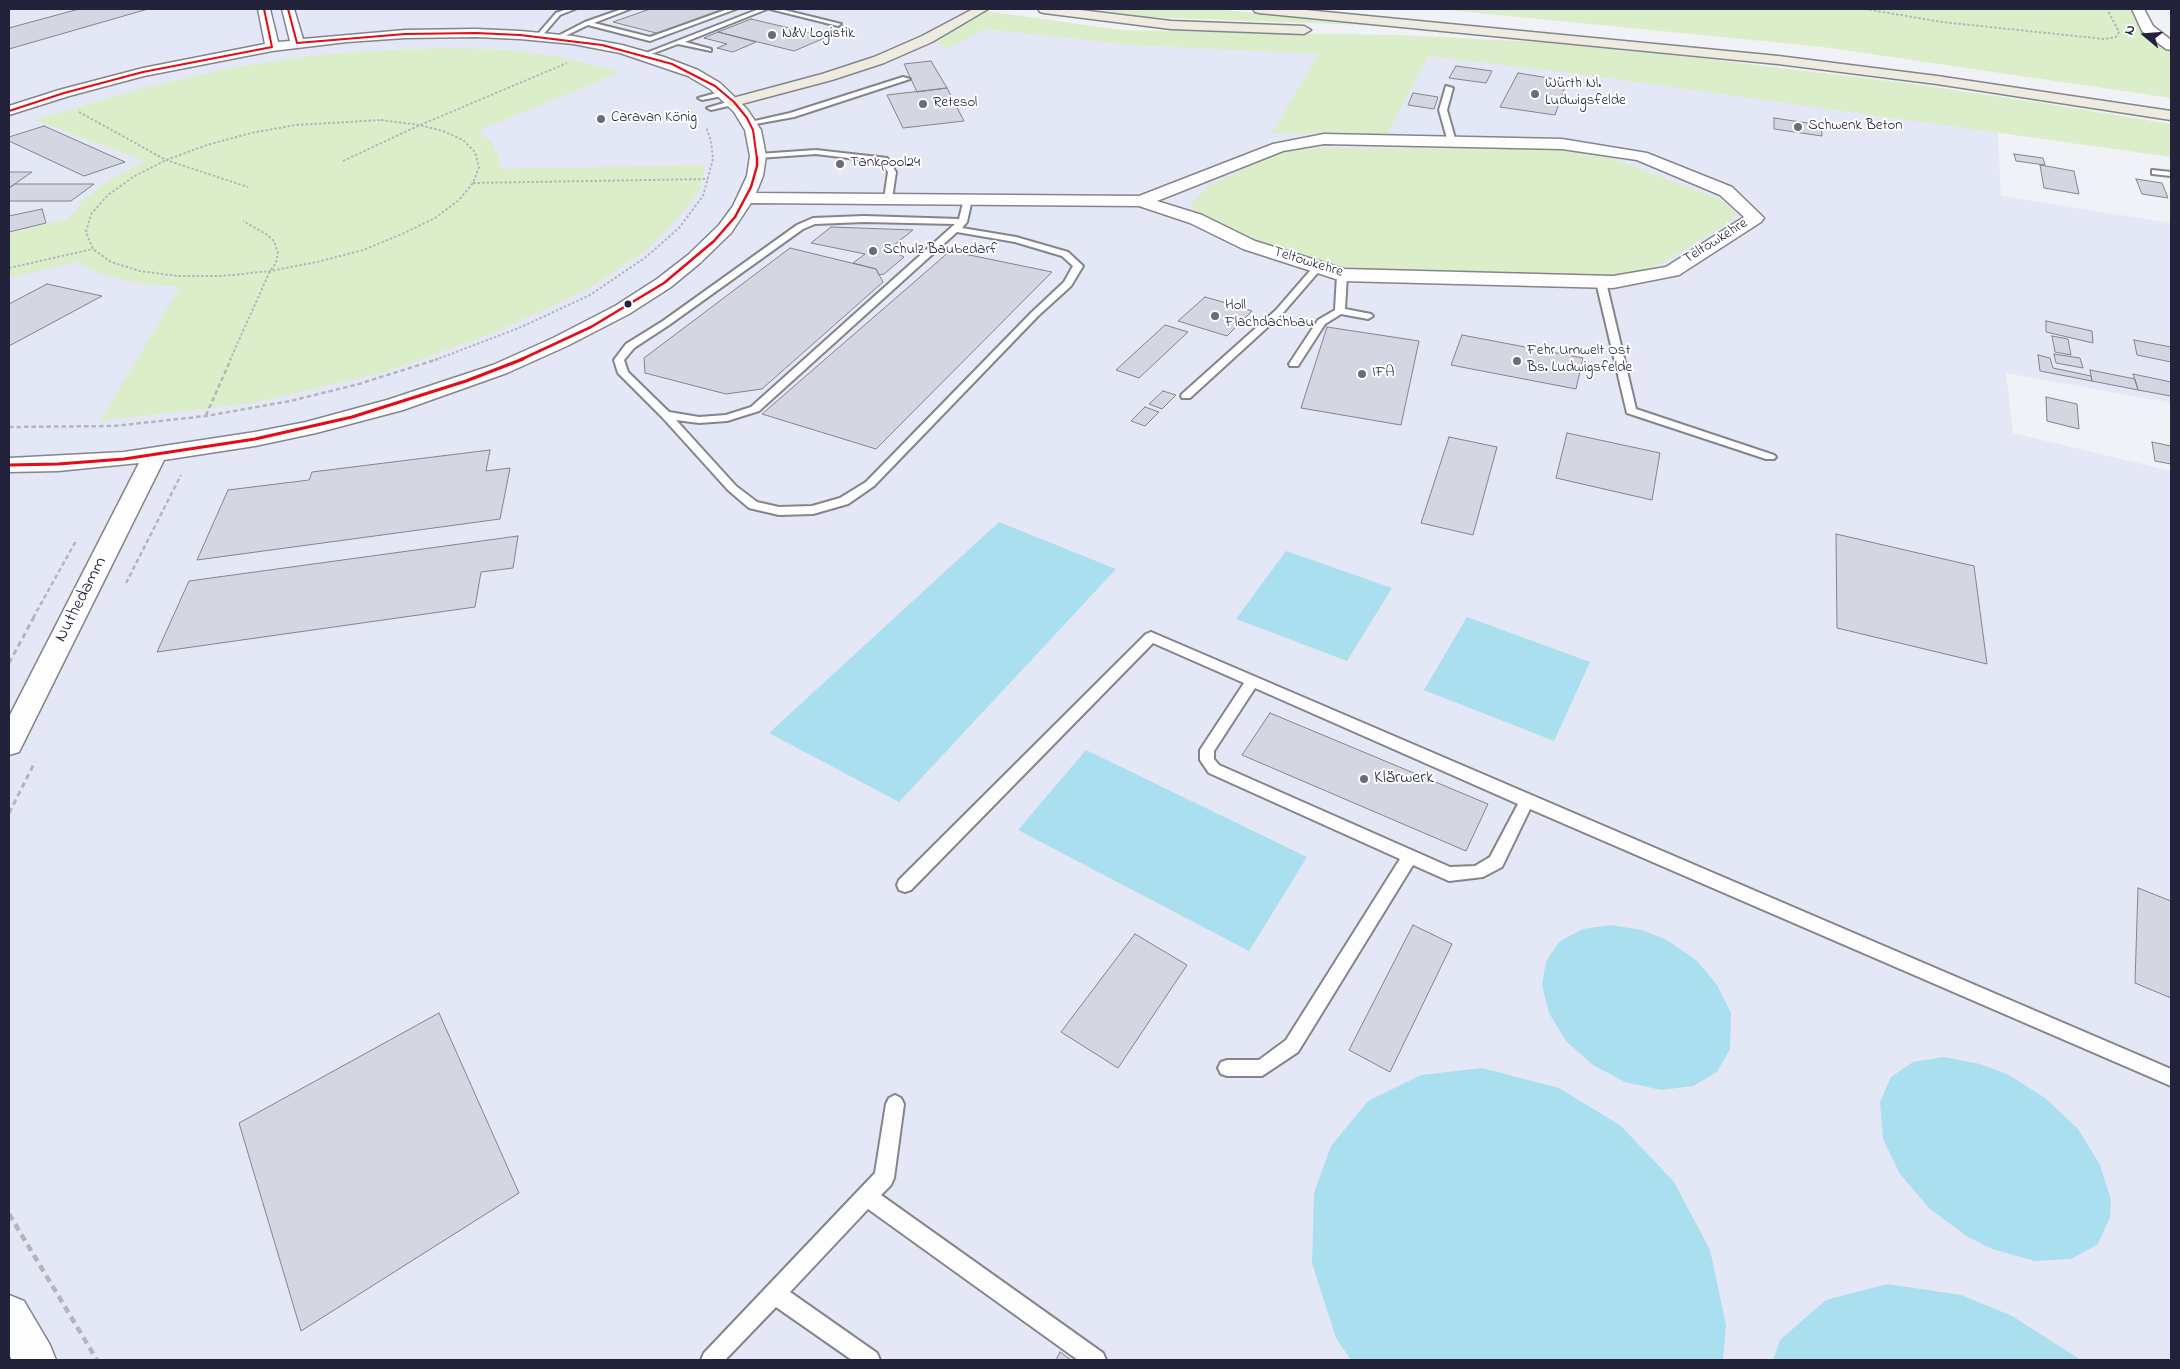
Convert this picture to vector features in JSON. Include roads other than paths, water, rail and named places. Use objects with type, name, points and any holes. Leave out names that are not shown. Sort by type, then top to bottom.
[{"type":"highway","points":[[723,101],[857,56],[950,15],[974,9]]},
{"type":"highway","points":[[723,101],[827,78],[879,60],[927,39],[950,15],[982,9]]},
{"type":"highway","points":[[1044,9],[1171,25],[1320,30]]},
{"type":"highway","points":[[1259,9],[1716,53],[1928,79],[2171,116]]},
{"type":"highway","points":[[1356,9],[1801,53],[1967,75],[2171,106]]},
{"type":"highway","points":[[1348,31],[1461,35],[1716,53]]},
{"type":"street","points":[[264,9],[272,47]]},
{"type":"street","points":[[288,9],[297,44]]},
{"type":"street","points":[[2138,9],[2147,28],[2171,46]]},
{"type":"street","points":[[9,111],[64,93],[143,72],[272,47],[376,36],[436,33],[539,36],[602,45],[644,55],[692,73],[750,123],[756,138],[758,156],[755,176],[746,198],[734,217],[714,241],[664,282],[591,327],[529,357],[436,392],[352,417],[255,439],[155,455],[92,462],[9,465]]},
{"type":"street","name":"Teltowkehre","points":[[746,198],[1141,201],[1196,219],[1249,245],[1342,275],[1601,282],[1613,282],[1672,271],[1755,218],[1726,191],[1641,156],[1562,144],[1324,139],[1279,147],[1141,201]]},
{"type":"street","name":"Nuthedamm","points":[[9,744],[155,455]]},
{"type":"street","points":[[9,1316],[35,1360]]},
{"type":"lane","points":[[539,36],[558,14],[572,9]]},
{"type":"lane","points":[[557,38],[588,23],[627,9]]},
{"type":"lane","points":[[588,23],[650,39],[733,9]]},
{"type":"lane","points":[[644,55],[764,9]]},
{"type":"lane","points":[[773,9],[838,24]]},
{"type":"lane","points":[[678,42],[709,50]]},
{"type":"lane","points":[[750,123],[791,115],[906,79]]},
{"type":"lane","points":[[1449,88],[1443,110],[1452,142]]},
{"type":"lane","points":[[702,98],[723,101]]},
{"type":"lane","points":[[758,156],[816,152],[884,160],[892,172],[888,199]]},
{"type":"lane","points":[[2155,172],[2171,174]]},
{"type":"lane","points":[[666,415],[699,420],[728,418],[755,409],[963,222],[968,200]]},
{"type":"lane","points":[[954,229],[1016,240],[1065,254],[1078,266],[1068,284],[1035,314],[870,484],[844,501],[813,510],[779,511],[753,505],[732,488],[666,415],[623,373],[619,360],[630,346],[666,324],[800,227],[813,221],[832,219],[963,222]]},
{"type":"lane","points":[[1186,396],[1279,312],[1318,268]]},
{"type":"lane","points":[[1340,311],[1342,275]]},
{"type":"lane","points":[[1601,282],[1631,411],[1770,457]]},
{"type":"lane","points":[[1294,364],[1321,322],[1340,311],[1368,316]]},
{"type":"lane","points":[[906,886],[1151,638],[1527,802],[2171,1078]]},
{"type":"lane","points":[[1252,682],[1207,750],[1208,760],[1214,769],[1410,857],[1449,874],[1477,872],[1496,862],[1527,802]]},
{"type":"lane","points":[[1227,1068],[1262,1068],[1292,1046],[1410,857]]},
{"type":"lane","points":[[711,1360],[884,1178],[895,1104]]},
{"type":"lane","points":[[867,1197],[1096,1360]]},
{"type":"lane","points":[[775,1294],[870,1360]]},
{"type":"water","points":[[999,522],[1116,569],[899,802],[769,733]]},
{"type":"water","points":[[1286,551],[1392,588],[1347,661],[1236,619]]},
{"type":"water","points":[[1467,617],[1590,662],[1554,741],[1424,690]]},
{"type":"water","points":[[1086,750],[1307,857],[1249,951],[1018,830]]},
{"type":"water","points":[[1611,925],[1642,930],[1667,940],[1696,960],[1717,985],[1731,1013],[1730,1049],[1717,1072],[1693,1086],[1661,1090],[1625,1082],[1593,1065],[1566,1041],[1549,1013],[1542,985],[1546,961],[1560,941],[1583,929]]},
{"type":"water","points":[[1944,1057],[1980,1064],[2009,1075],[2045,1098],[2078,1129],[2100,1165],[2111,1200],[2110,1217],[2098,1244],[2071,1259],[2035,1261],[1992,1249],[1968,1237],[1930,1209],[1900,1174],[1883,1139],[1880,1102],[1891,1077],[1913,1062]]},
{"type":"water","points":[[1482,1068],[1559,1088],[1621,1126],[1674,1182],[1710,1250],[1726,1325],[1723,1360],[1351,1360],[1336,1338],[1312,1263],[1314,1193],[1331,1146],[1368,1101],[1421,1075]]},
{"type":"water","points":[[1887,1284],[1961,1295],[2012,1316],[2081,1360],[1773,1360],[1780,1340],[1826,1300]]},
{"type":"place","name":"N&V Logistik","points":[[772,35]]},
{"type":"place","name":"Würth Nl. Ludwigsfelde","points":[[1535,94]]},
{"type":"place","name":"Retesol","points":[[923,104]]},
{"type":"place","name":"Caravan König","points":[[601,119]]},
{"type":"place","name":"Schwenk Beton","points":[[1798,127]]},
{"type":"place","name":"Tankpool24","points":[[840,164]]},
{"type":"place","name":"Schulz Baubedarf","points":[[873,251]]},
{"type":"place","name":"Holl Flachdachbau","points":[[1215,316]]},
{"type":"place","name":"Fehr Umwelt Ost Bs. Ludwigsfelde","points":[[1517,361]]},
{"type":"place","name":"IFA","points":[[1362,374]]},
{"type":"place","name":"Klärwerk","points":[[1364,779]]}]
